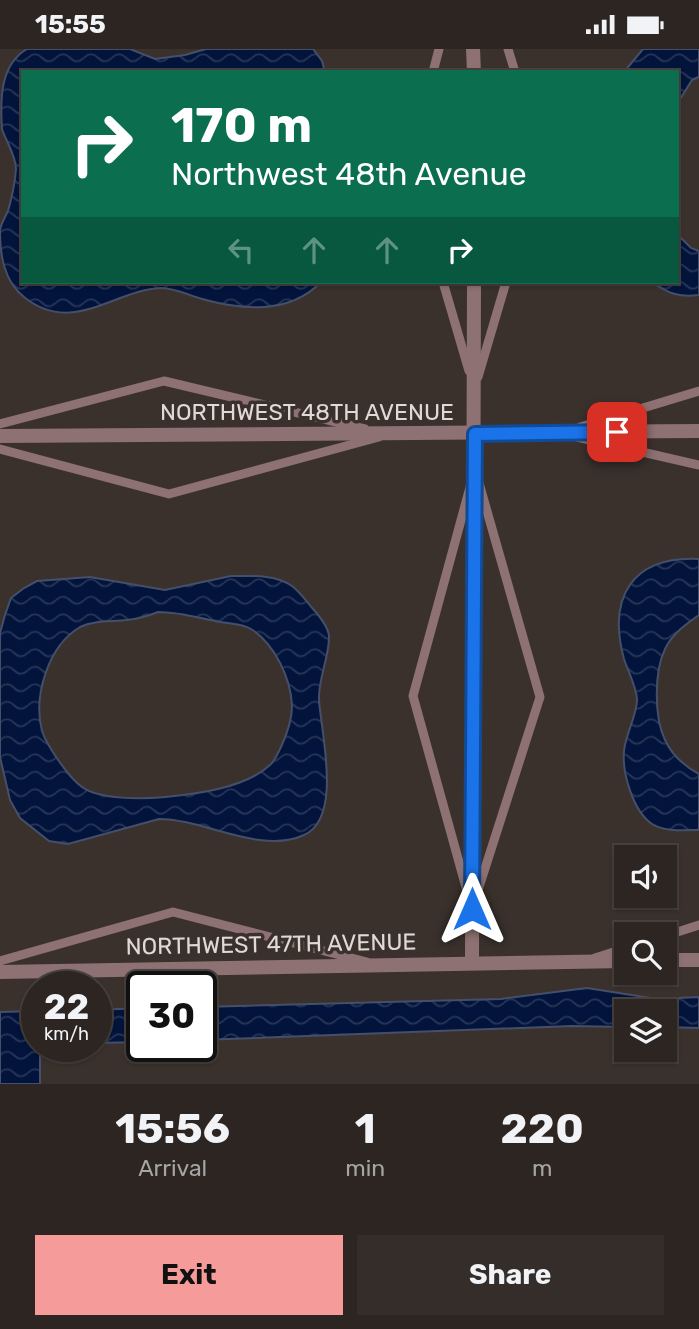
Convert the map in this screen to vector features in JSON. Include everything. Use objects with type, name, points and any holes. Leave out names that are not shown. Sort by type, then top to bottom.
[{"type":"street","points":[[473,49],[474,70]]},
{"type":"street","points":[[472,963],[474,284]]},
{"type":"street","name":"NORTHWEST 48TH AVENUE","points":[[0,436],[699,431]]},
{"type":"street","points":[[677,960],[699,960]]},
{"type":"street","name":"NORTHWEST 47TH AVENUE","points":[[0,972],[614,961]]},
{"type":"lane","points":[[434,70],[439,49]]},
{"type":"lane","points":[[508,49],[514,70]]},
{"type":"lane","points":[[444,284],[475,389]]},
{"type":"lane","points":[[475,389],[505,284]]},
{"type":"lane","points":[[0,424],[164,381],[389,434]]},
{"type":"lane","points":[[562,433],[699,391]]},
{"type":"lane","points":[[562,433],[699,465]]},
{"type":"lane","points":[[0,449],[169,494],[389,434]]},
{"type":"lane","points":[[472,909],[540,697],[475,469]]},
{"type":"lane","points":[[472,909],[413,696],[475,469]]},
{"type":"lane","points":[[0,961],[173,912],[378,964]]},
{"type":"lane","points":[[677,932],[699,925]]},
{"type":"lane","points":[[584,961],[614,952]]},
{"type":"water","points":[[27,49],[130,49],[155,59],[206,49],[313,49],[322,61],[324,70],[21,70],[21,284],[319,284],[295,300],[264,307],[233,306],[161,288],[76,312],[42,308],[24,297],[17,291],[4,267],[0,230],[8,211],[16,169],[13,154],[2,129],[2,95],[7,73],[18,56]]},
{"type":"water","points":[[643,49],[699,49],[699,77],[692,80],[679,101],[679,70],[626,70]]},
{"type":"water","points":[[679,236],[691,248],[699,251],[699,295],[674,294],[655,284],[679,284]]},
{"type":"water","points":[[699,559],[699,615],[675,634],[665,649],[657,682],[657,707],[661,730],[671,751],[699,774],[699,830],[668,829],[657,827],[645,818],[634,801],[627,780],[624,751],[637,699],[624,659],[619,616],[630,584],[642,573],[657,565],[676,560]]},
{"type":"water","points":[[231,576],[271,578],[295,588],[326,626],[329,645],[319,700],[327,773],[326,793],[323,811],[316,826],[304,835],[287,840],[251,839],[195,824],[159,819],[68,844],[49,841],[20,818],[10,800],[0,757],[0,633],[11,598],[37,581],[90,577],[165,590]],"holes":[[[158,612],[243,626],[260,636],[280,663],[289,685],[292,706],[289,727],[270,765],[248,779],[220,789],[145,798],[122,798],[90,791],[77,783],[65,769],[42,731],[40,703],[46,673],[59,646],[80,627],[97,622],[131,620]]]},
{"type":"water","points":[[587,988],[657,999],[614,999],[614,1027],[572,1026],[217,1039],[217,1007],[501,999]]},
{"type":"water","points":[[699,997],[699,1028],[677,1027],[677,999],[657,999]]},
{"type":"water","points":[[112,1009],[126,1009],[126,1042],[112,1043]]},
{"type":"water","points":[[21,1011],[21,1062],[40,1062],[40,1084],[0,1084],[0,1012]]},
{"type":"route","points":[[472,909],[475,434],[617,432]]}]
